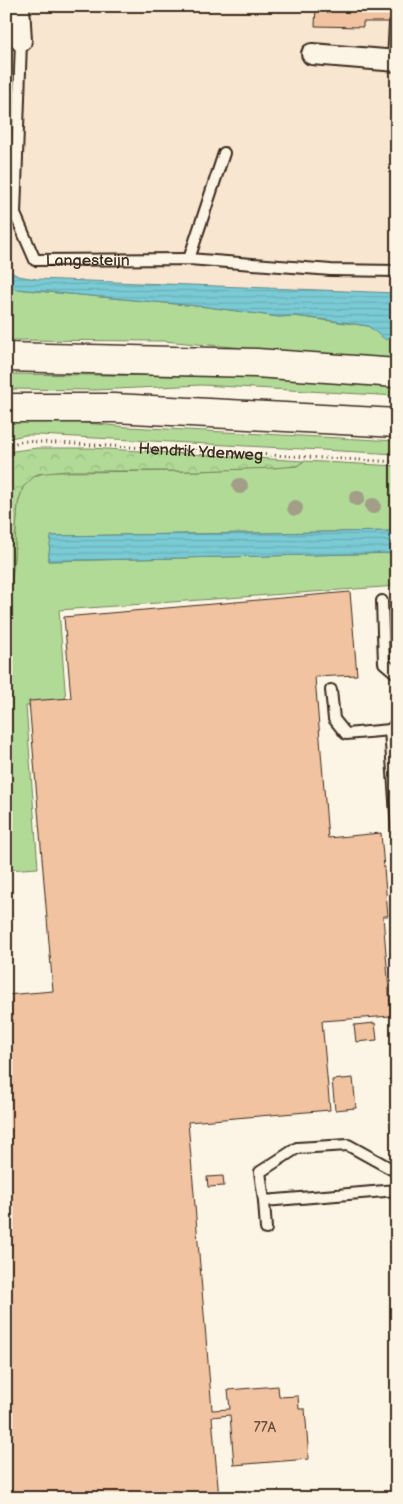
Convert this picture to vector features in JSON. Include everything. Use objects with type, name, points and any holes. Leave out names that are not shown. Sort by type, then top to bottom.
[{"type":"main road","points":[[6,357],[256,363],[397,373]]},
{"type":"main road","points":[[6,408],[114,408],[397,423]]},
{"type":"street","name":"Langesteijn","points":[[19,6],[20,41]]},
{"type":"street","points":[[312,54],[395,60]]},
{"type":"lane","points":[[395,23],[395,60]]},
{"type":"lane","name":"Langesteijn","points":[[20,41],[15,214],[35,260],[189,259],[330,270],[397,271]]},
{"type":"lane","points":[[189,259],[224,153]]},
{"type":"lane","points":[[382,600],[384,663],[397,674]]},
{"type":"lane","points":[[331,690],[334,718],[346,734],[394,726],[397,828]]},
{"type":"lane","points":[[266,1229],[260,1172],[298,1148],[348,1145],[397,1172]]},
{"type":"lane","points":[[264,1201],[397,1190]]},
{"type":"path","name":"Hendrik Ydenweg","points":[[6,446],[22,441],[397,462]]},
{"type":"shaded area","points":[[6,6],[397,6],[397,338],[6,310]]},
{"type":"green space","points":[[6,285],[16,289],[208,307],[279,317],[294,316],[368,326],[381,334],[397,333],[397,361],[163,341],[6,340]]},
{"type":"green space","points":[[6,374],[272,377],[397,385],[397,396],[201,385],[95,390],[6,389]]},
{"type":"green space","points":[[6,419],[44,419],[128,427],[397,441],[397,454],[38,435],[25,435],[6,439]]},
{"type":"green space","points":[[37,448],[90,448],[304,461],[297,466],[273,468],[197,471],[67,471],[37,474],[23,487],[18,504],[13,569],[6,614],[6,452]]},
{"type":"green space","points":[[304,461],[397,466],[397,531],[52,536],[48,561],[397,553],[397,586],[59,610],[66,702],[26,706],[38,868],[6,870],[6,614],[13,569],[18,504],[23,487],[30,478],[46,472],[197,471],[297,466]]},
{"type":"water","points":[[6,269],[18,276],[37,279],[397,293],[397,333],[386,340],[368,326],[335,321],[294,316],[279,317],[208,307],[16,289],[6,285]]},
{"type":"water","points":[[397,531],[397,553],[48,561],[51,536]]},
{"type":"building","points":[[316,6],[397,6],[397,22],[363,22],[363,27],[315,26]]},
{"type":"building","points":[[350,592],[357,675],[315,677],[328,838],[381,833],[388,916],[383,916],[391,1016],[322,1021],[330,1110],[188,1122],[212,1410],[230,1409],[228,1390],[278,1386],[279,1397],[298,1396],[299,1409],[305,1409],[309,1459],[234,1465],[230,1415],[212,1417],[219,1498],[6,1497],[6,995],[53,991],[29,701],[71,698],[64,617]]},
{"type":"building","points":[[375,1023],[377,1040],[356,1042],[354,1025]]},
{"type":"building","points":[[353,1078],[356,1108],[335,1110],[332,1080]]},
{"type":"building","points":[[223,1176],[224,1186],[208,1187],[207,1177]]}]
